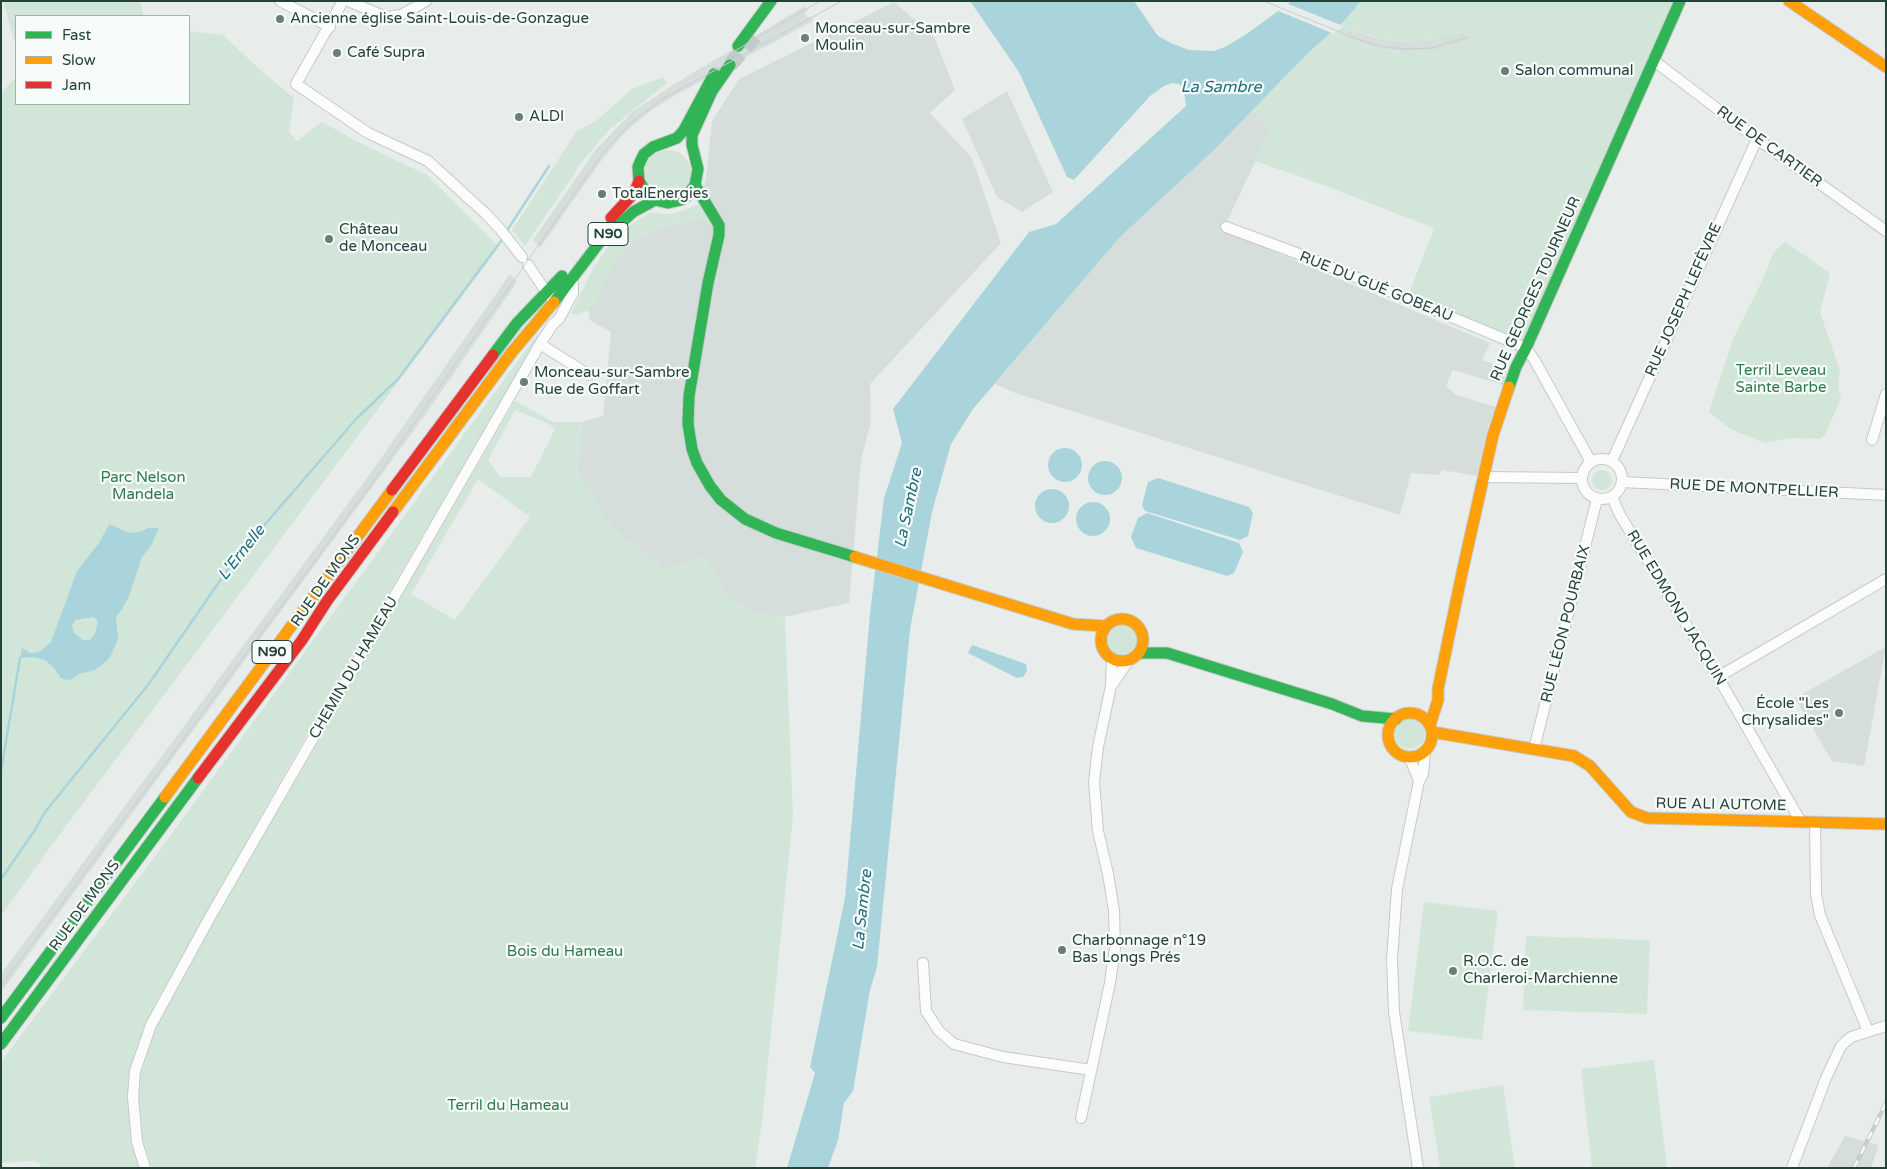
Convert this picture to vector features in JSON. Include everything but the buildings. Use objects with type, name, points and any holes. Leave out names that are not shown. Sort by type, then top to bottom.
[{"type":"main road","points":[[738,46],[771,1]]},
{"type":"main road","points":[[756,35],[776,9],[779,1]]},
{"type":"main road","name":"RUE GEORGES TOURNEUR","points":[[1431,729],[1483,477],[1516,367],[1680,1]]},
{"type":"main road","points":[[1789,1],[1886,67]]},
{"type":"main road","points":[[705,203],[687,196],[695,185],[698,174],[694,158],[692,135],[696,122],[712,91],[730,65]]},
{"type":"main road","name":"RUE DE MONS","points":[[1,1018],[517,323],[634,193],[639,181],[638,167],[644,154],[653,146],[677,138],[684,130],[714,74]]},
{"type":"main road","points":[[664,143],[682,146],[694,158]]},
{"type":"main road","points":[[639,181],[642,189],[655,200]]},
{"type":"main road","points":[[695,185],[719,225],[719,235],[708,283],[687,410],[689,436],[697,463],[710,486],[721,500],[745,520],[776,533],[1073,624],[1105,626]]},
{"type":"main road","name":"RUE DE MONS","points":[[1,1044],[302,640],[327,601],[512,352],[534,327],[599,242],[633,212],[655,200],[668,203],[682,200],[687,196]]},
{"type":"main road","points":[[1167,653],[1139,653],[1129,660],[1120,661],[1112,658],[1104,651],[1101,636],[1105,626],[1116,619],[1128,619],[1139,626],[1144,638],[1167,653],[1332,704],[1362,716],[1389,735]]},
{"type":"main road","points":[[1073,624],[1101,642]]},
{"type":"main road","points":[[1139,653],[1144,638]]},
{"type":"main road","name":"RUE GEORGES TOURNEUR","points":[[1417,715],[1438,689]]},
{"type":"main road","points":[[1404,714],[1417,715],[1425,719],[1431,729],[1432,740],[1425,751],[1417,756],[1406,756],[1398,753],[1393,748],[1389,735],[1390,728],[1396,719],[1404,714]]},
{"type":"main road","points":[[1362,716],[1396,719]]},
{"type":"main road","name":"RUE ALI AUTOME","points":[[1431,729],[1574,756],[1590,766],[1631,812],[1647,818],[1886,824]]},
{"type":"street","points":[[280,1],[330,27]]},
{"type":"street","points":[[343,1],[296,84],[368,133],[428,160],[486,214],[500,229],[547,291],[552,304],[553,324]]},
{"type":"street","points":[[348,1],[386,18],[401,15],[426,1]]},
{"type":"street","name":"RUE DE CARTIER","points":[[1653,60],[1757,139],[1886,231]]},
{"type":"street","name":"RUE JOSEPH LEFÈVRE","points":[[1612,461],[1757,139]]},
{"type":"street","name":"RUE DU GUÉ GOBEAU","points":[[1226,227],[1308,257],[1526,348]]},
{"type":"street","name":"CHEMIN DU HAMEAU","points":[[145,1168],[137,1142],[133,1097],[135,1071],[150,1025],[540,344],[553,324],[559,319],[573,293],[573,285],[570,279]]},
{"type":"street","points":[[534,327],[542,329],[547,334]]},
{"type":"street","points":[[540,344],[589,375]]},
{"type":"street","points":[[1526,348],[1591,462]]},
{"type":"street","points":[[1872,440],[1886,394]]},
{"type":"street","points":[[1599,459],[1612,461],[1619,468],[1622,475],[1619,490],[1612,497],[1606,499],[1597,499],[1590,496],[1584,490],[1581,478],[1584,468],[1591,462],[1599,459]]},
{"type":"street","points":[[1483,477],[1581,478]]},
{"type":"street","name":"RUE DE MONTPELLIER","points":[[1622,482],[1886,495]]},
{"type":"street","name":"RUE EDMOND JACQUIN","points":[[1612,497],[1620,515],[1718,677],[1801,822]]},
{"type":"street","name":"RUE LÉON POURBAIX","points":[[1534,749],[1597,499]]},
{"type":"street","points":[[1718,677],[1886,579]]},
{"type":"street","points":[[1081,1118],[1110,983],[1115,948],[1114,911],[1098,832],[1094,782],[1098,747],[1112,686],[1112,658]]},
{"type":"street","points":[[1112,686],[1129,660]]},
{"type":"street","points":[[1418,1168],[1394,1012],[1392,958],[1397,889],[1419,782],[1423,774],[1425,751]]},
{"type":"street","points":[[1406,756],[1411,761],[1419,782]]},
{"type":"street","points":[[1815,823],[1816,894],[1820,915],[1868,1031]]},
{"type":"street","points":[[923,963],[926,1011],[939,1031],[954,1044],[1004,1057],[1091,1070]]},
{"type":"street","points":[[1792,1168],[1826,1078],[1841,1046],[1852,1037],[1886,1026]]},
{"type":"shaded area","points":[[894,2],[934,36],[955,90],[930,113],[972,158],[1001,243],[870,384],[871,421],[861,461],[849,603],[785,617],[753,613],[726,595],[704,556],[664,570],[612,527],[578,474],[582,422],[603,416],[611,332],[590,320],[588,310],[599,295],[607,274],[616,259],[638,238],[665,226],[702,220],[711,224],[698,205],[706,178],[712,121],[739,79]]},
{"type":"shaded area","points":[[805,6],[808,11],[805,13],[806,15],[808,18],[811,16],[813,21],[674,96],[649,112],[624,133],[598,165],[540,248],[533,240],[597,148],[632,112],[676,83]]},
{"type":"shaded area","points":[[1349,29],[1376,38],[1406,42],[1437,39],[1466,31],[1470,41],[1436,50],[1402,52],[1374,48],[1345,38]]},
{"type":"shaded area","points":[[1007,91],[1053,192],[1022,212],[997,197],[962,119]]},
{"type":"shaded area","points":[[1253,110],[1271,128],[1223,230],[1490,343],[1482,360],[1507,369],[1503,385],[1453,370],[1446,386],[1456,395],[1496,407],[1488,426],[1477,476],[1442,470],[1439,475],[1411,473],[1400,515],[1015,393],[995,384],[1120,237],[1214,150]]},
{"type":"shaded area","points":[[510,274],[517,282],[423,418],[1,992],[1,974],[367,478]]},
{"type":"shaded area","name":"École \"Les Chrysalides\"","points":[[1886,647],[1864,766],[1832,761],[1795,698]]},
{"type":"shaded area","points":[[1845,1136],[1879,1145],[1871,1168],[1827,1168]]},
{"type":"green space","points":[[3,1],[140,1],[144,15],[15,15],[15,43]]},
{"type":"green space","points":[[1361,1],[1678,1],[1526,348],[1407,299],[1434,228],[1255,161],[1271,128],[1253,110],[1308,53],[1345,20]],"holes":[[[1349,29],[1382,39],[1410,42],[1437,39],[1466,31],[1470,40],[1436,50],[1397,52],[1370,47],[1345,38]]]},
{"type":"green space","name":"Parc Nelson Mandela","points":[[190,31],[223,35],[294,98],[289,132],[297,141],[322,122],[358,142],[427,175],[499,247],[46,853],[1,916],[1,92],[15,79],[15,105],[190,105]]},
{"type":"green space","points":[[663,77],[667,83],[610,129],[585,158],[525,246],[512,230],[577,131],[597,120],[632,89]]},
{"type":"green space","points":[[663,150],[673,150],[687,160],[691,173],[687,186],[681,192],[673,196],[663,196],[649,186],[645,178],[645,168],[655,154]]},
{"type":"green space","points":[[698,205],[712,225],[702,220],[665,226],[638,238],[616,259],[607,274],[599,295],[588,310],[577,315],[571,313],[594,267],[607,248],[633,223],[650,213],[672,214]]},
{"type":"green space","name":"Terril Leveau Sainte Barbe","points":[[1785,242],[1830,273],[1820,312],[1840,371],[1838,386],[1841,398],[1825,435],[1820,439],[1792,438],[1765,443],[1732,430],[1709,412],[1734,337],[1774,252]]},
{"type":"green space","points":[[537,335],[539,337],[329,695],[156,1003],[139,1044],[132,1070],[128,1104],[134,1146],[141,1168],[39,1168],[41,1164],[34,1161],[1,1163],[1,1062],[150,863]]},
{"type":"green space","name":"Bois du Hameau","points":[[515,401],[553,422],[582,422],[578,474],[612,527],[664,570],[704,556],[726,595],[753,613],[785,617],[793,816],[762,1122],[755,1168],[152,1168],[141,1135],[139,1118],[139,1083],[149,1039],[161,1014],[404,590]],"holes":[[[515,410],[549,424],[555,429],[531,477],[500,477],[488,460]],[[478,479],[530,517],[455,620],[411,594]]]},
{"type":"green space","points":[[1598,470],[1606,470],[1612,476],[1612,484],[1606,490],[1598,490],[1592,484],[1592,476]]},
{"type":"green space","points":[[1122,624],[1128,625],[1136,633],[1136,645],[1128,653],[1122,654],[1116,653],[1108,645],[1107,639],[1108,633],[1116,625]]},
{"type":"green space","points":[[1410,719],[1420,724],[1425,734],[1420,744],[1410,749],[1400,744],[1395,734],[1400,724]]},
{"type":"green space","name":"R.O.C. de Charleroi-Marchienne","points":[[1424,902],[1498,911],[1482,1040],[1408,1031]]},
{"type":"green space","name":"R.O.C. de Charleroi-Marchienne","points":[[1526,936],[1650,940],[1647,1014],[1523,1010]]},
{"type":"green space","points":[[1654,1060],[1667,1168],[1592,1168],[1581,1069]]},
{"type":"green space","points":[[1503,1085],[1515,1168],[1440,1168],[1429,1097]]},
{"type":"water","name":"La Sambre","points":[[970,1],[1134,1],[1158,36],[1189,50],[1214,51],[1245,35],[1292,1],[1361,1],[1345,20],[1308,53],[1214,150],[1120,237],[973,409],[951,444],[932,512],[910,630],[877,967],[870,990],[853,1091],[844,1103],[838,1140],[828,1168],[787,1168],[815,1073],[810,1067],[845,898],[870,614],[884,498],[902,443],[893,409],[1029,232],[1056,224],[1186,106],[1184,90],[1179,84],[1172,83],[1164,86],[1150,96],[1074,180],[1067,177],[1019,72]]},
{"type":"water","points":[[1065,448],[1077,453],[1082,465],[1077,477],[1065,482],[1053,477],[1048,465],[1053,453]]},
{"type":"water","points":[[1105,461],[1117,466],[1122,478],[1117,490],[1105,495],[1093,490],[1088,478],[1093,466]]},
{"type":"water","points":[[1158,478],[1249,507],[1253,513],[1248,536],[1240,540],[1145,511],[1142,505],[1148,482]]},
{"type":"water","points":[[1052,489],[1064,494],[1069,506],[1064,518],[1052,523],[1040,518],[1035,506],[1040,494]]},
{"type":"water","points":[[1093,502],[1105,507],[1110,519],[1105,531],[1093,536],[1081,531],[1076,519],[1081,507]]},
{"type":"water","points":[[1147,513],[1239,543],[1243,552],[1234,573],[1227,576],[1136,548],[1131,537],[1138,518]]},
{"type":"water","points":[[109,524],[129,533],[140,532],[148,528],[159,528],[152,544],[142,557],[128,599],[116,618],[118,639],[109,659],[95,670],[66,680],[61,678],[45,660],[33,657],[20,658],[22,648],[30,653],[39,652],[51,642],[77,571],[99,543]],"holes":[[[94,617],[98,622],[95,633],[90,640],[83,640],[74,633],[72,625],[75,620]]]},
{"type":"water","points":[[972,645],[1026,664],[1027,671],[1023,677],[1017,678],[968,653]]},
{"type":"pier","points":[[1286,3],[1343,26],[1334,34],[1276,10]]},
{"type":"waterway","name":"L'Ernelle","points":[[508,229],[549,166]]},
{"type":"waterway","name":"L'Ernelle","points":[[1,879],[35,830],[45,812],[148,685],[235,559],[357,418],[398,379],[501,241]]},
{"type":"waterway","points":[[1,771],[20,658]]},
{"type":"tunnel","points":[[730,65],[756,35]]},
{"type":"tram line","points":[[733,52],[820,1]]},
{"type":"tram line","points":[[1,986],[373,482],[605,150],[633,121],[662,99],[842,1]]},
{"type":"tram line","points":[[1264,1],[1357,39],[1384,47],[1406,49],[1431,48],[1469,37]]},
{"type":"railway","points":[[1854,1168],[1886,1103]]},
{"type":"traffic: fast","points":[[738,46],[771,1]]},
{"type":"traffic: fast","points":[[1509,387],[1516,367],[1680,1]]},
{"type":"traffic: fast","points":[[714,74],[684,130],[677,138],[653,147],[644,154],[641,160],[638,167],[639,181],[648,195],[655,200],[668,203],[681,200],[687,196],[695,185],[698,169],[692,145],[692,135],[712,91],[730,65]]},
{"type":"traffic: fast","points":[[695,185],[719,225],[719,235],[708,283],[689,396],[688,424],[692,449],[697,463],[710,486],[721,500],[745,519],[776,533],[855,557]]},
{"type":"traffic: fast","points":[[554,302],[599,243],[633,212],[655,200]]},
{"type":"traffic: fast","points":[[493,355],[517,323],[562,276]]},
{"type":"traffic: fast","points":[[1139,653],[1167,653],[1332,704],[1362,716],[1396,719]]},
{"type":"traffic: fast","points":[[1,1044],[198,778]]},
{"type":"traffic: fast","points":[[1,1018],[165,797]]},
{"type":"traffic: slow","points":[[1789,1],[1886,67]]},
{"type":"traffic: slow","points":[[393,512],[512,352],[554,302]]},
{"type":"traffic: slow","points":[[1430,725],[1438,700],[1438,689],[1462,573],[1493,435],[1509,387]]},
{"type":"traffic: slow","points":[[165,797],[392,490]]},
{"type":"traffic: slow","points":[[855,557],[1073,624],[1105,626]]},
{"type":"traffic: slow","points":[[1126,619],[1134,622],[1140,628],[1143,640],[1140,652],[1134,658],[1118,661],[1110,658],[1104,652],[1101,636],[1104,628],[1110,622],[1126,619]]},
{"type":"traffic: slow","points":[[1410,713],[1422,717],[1428,723],[1432,735],[1428,747],[1422,753],[1410,757],[1398,753],[1392,747],[1388,735],[1392,723],[1398,717],[1410,713]]},
{"type":"traffic: slow","points":[[1432,732],[1574,756],[1590,766],[1631,812],[1647,818],[1886,824]]},
{"type":"traffic: jam","points":[[611,218],[634,193],[639,181]]},
{"type":"traffic: jam","points":[[392,490],[493,355]]},
{"type":"traffic: jam","points":[[198,778],[302,640],[327,601],[393,512]]},
{"type":"place","name":"Ancienne église Saint-Louis-de-Gonzague","points":[[280,19]]},
{"type":"place","name":"Monceau-sur-Sambre Moulin","points":[[805,38]]},
{"type":"place","name":"Café Supra","points":[[337,53]]},
{"type":"place","name":"Salon communal","points":[[1505,71]]},
{"type":"place","name":"ALDI","points":[[519,117]]},
{"type":"place","name":"TotalEnergies","points":[[602,194]]},
{"type":"place","name":"Château de Monceau","points":[[329,239]]},
{"type":"place","name":"Monceau-sur-Sambre Rue de Goffart","points":[[524,382]]},
{"type":"place","name":"École \"Les Chrysalides\"","points":[[1839,713]]},
{"type":"place","name":"Charbonnage n°19 Bas Longs Prés","points":[[1062,950]]},
{"type":"place","name":"R.O.C. de Charleroi-Marchienne","points":[[1453,971]]},
{"type":"park label","name":"Terril du Hameau","points":[[508,1106]]}]
